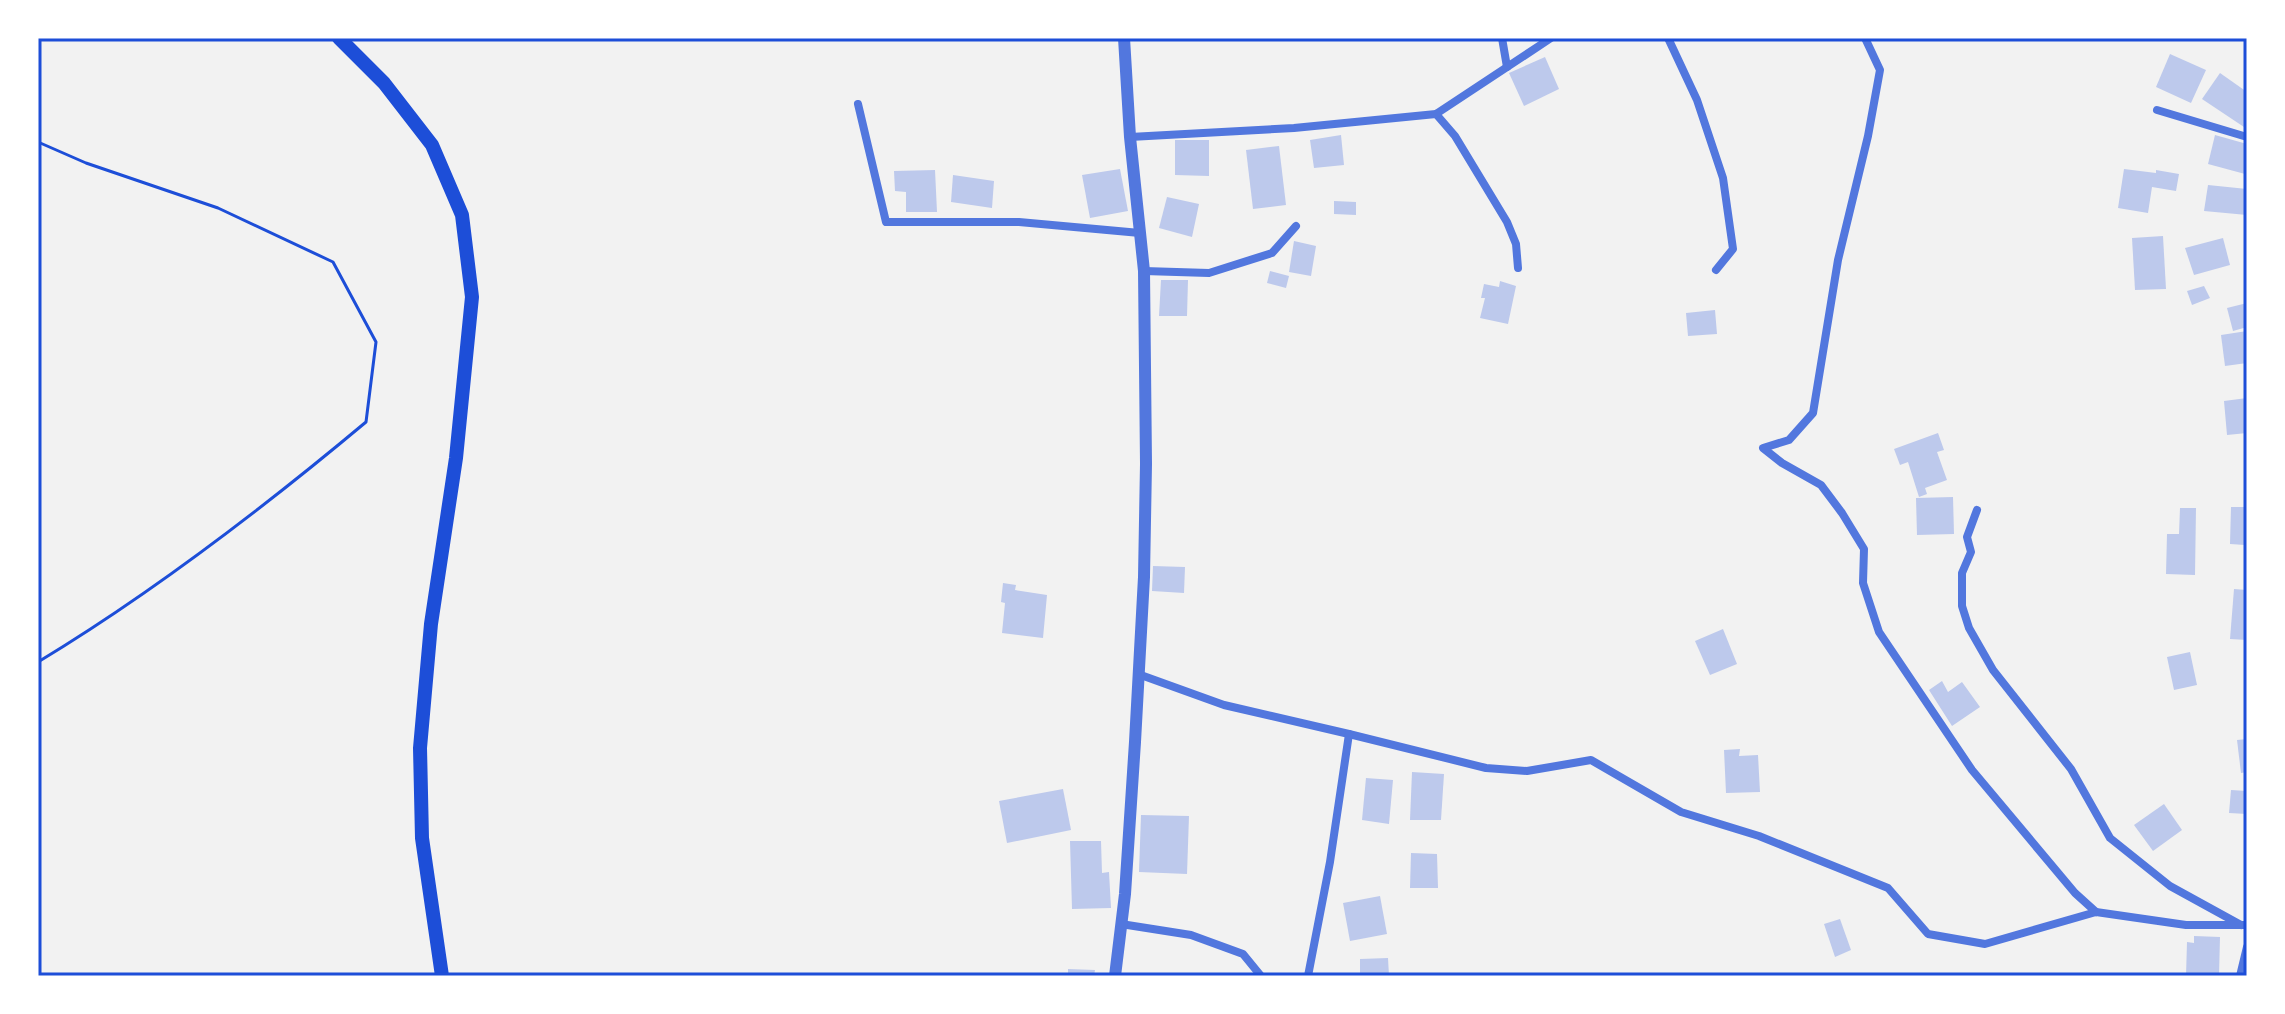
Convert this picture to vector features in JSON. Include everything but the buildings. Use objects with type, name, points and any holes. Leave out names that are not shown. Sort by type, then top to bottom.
[{"type":"main road","points":[[339,38],[384,83],[432,145],[462,215],[472,297],[456,458],[431,624],[420,748],[422,838],[442,976]]},
{"type":"main road","points":[[432,976],[438,955]]},
{"type":"street","points":[[1115,976],[1144,577],[1146,464],[1144,271],[1130,137],[1124,38]]},
{"type":"street","points":[[1502,38],[1507,67]]},
{"type":"street","points":[[1130,137],[1294,128],[1436,114],[1551,38]]},
{"type":"street","points":[[1668,38],[1697,100],[1723,178],[1733,249],[1716,270]]},
{"type":"street","points":[[1865,38],[1880,70],[1868,136],[1838,260],[1813,413],[1789,440],[1763,448],[1782,463],[1821,485],[1842,513],[1864,549],[1863,583],[1879,632],[1972,770],[2075,893],[2096,912]]},
{"type":"street","points":[[858,104],[886,222],[1019,222],[1140,233]]},
{"type":"street","points":[[2157,110],[2247,137]]},
{"type":"street","points":[[1436,114],[1455,136],[1507,222],[1516,244],[1518,268]]},
{"type":"street","points":[[1144,271],[1209,273],[1272,253],[1296,226]]},
{"type":"street","points":[[1977,510],[1967,537],[1971,552],[1962,573],[1962,606],[1969,628],[1993,670],[2071,769],[2110,838],[2170,886],[2244,925]]},
{"type":"street","points":[[1138,674],[1224,705],[1486,768],[1527,771],[1591,760],[1681,812],[1759,836],[1888,888],[1928,934],[1985,944],[2096,912],[2186,925],[2244,925]]},
{"type":"street","points":[[1308,976],[1330,862],[1349,734]]},
{"type":"street","points":[[1121,924],[1191,935],[1230,949],[1243,954],[1261,976]]},
{"type":"street","points":[[2240,976],[2247,947]]},
{"type":"path","points":[[38,142],[86,163],[218,208],[333,262],[376,342],[366,422],[209,547],[105,622],[38,662]]}]
